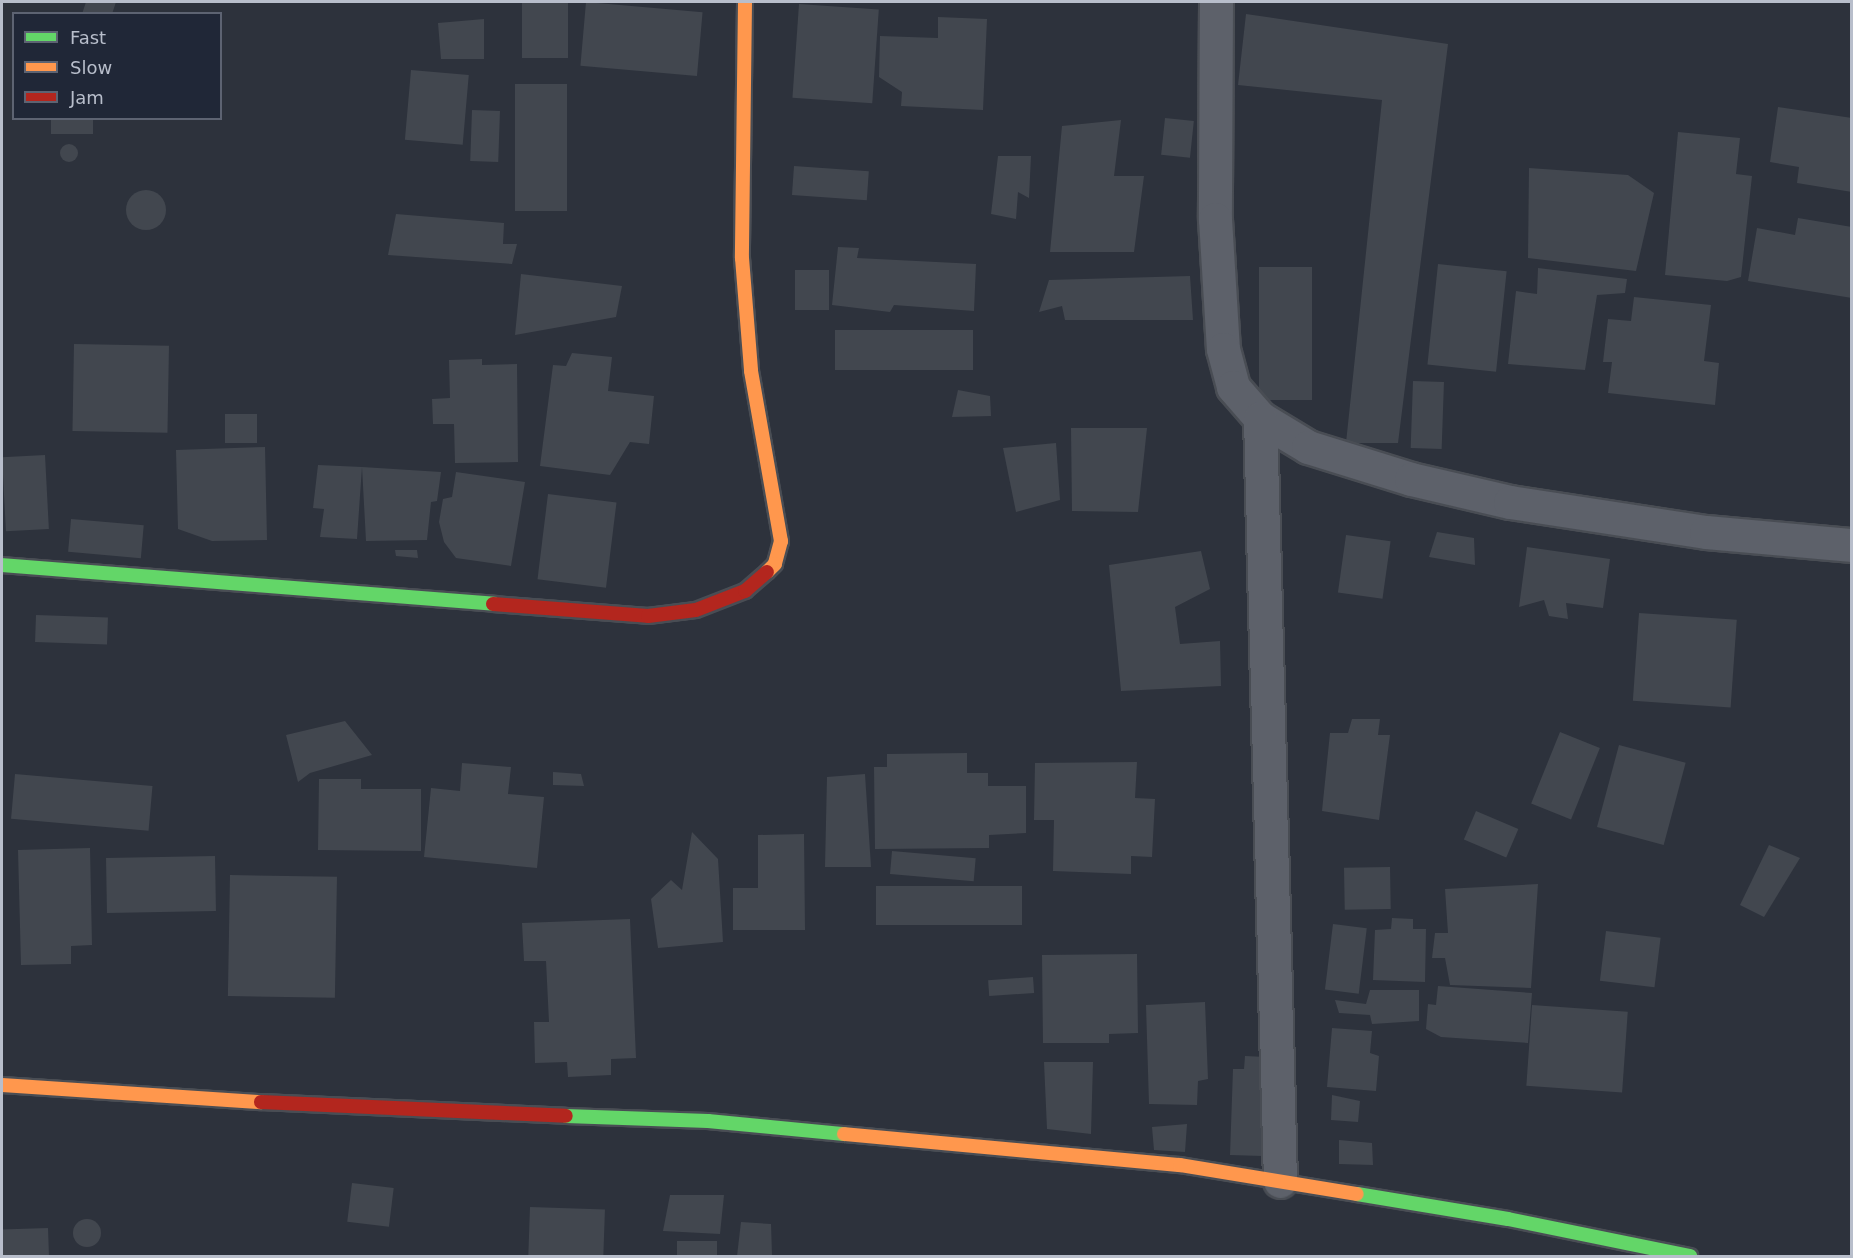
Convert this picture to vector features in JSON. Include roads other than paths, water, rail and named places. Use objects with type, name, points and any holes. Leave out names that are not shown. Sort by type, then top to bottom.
[{"type":"street","points":[[2,565],[648,616],[696,610],[745,591],[761,579],[775,564],[781,541],[752,371],[742,258],[745,2]]},
{"type":"street","points":[[1216,2],[1215,219],[1223,349],[1233,387],[1260,418],[1308,447],[1411,479],[1510,502],[1706,532],[1851,545]]},
{"type":"street","points":[[1260,418],[1280,1181]]},
{"type":"street","points":[[2,1085],[363,1109],[708,1121],[1180,1165],[1508,1219],[1690,1257]]}]
